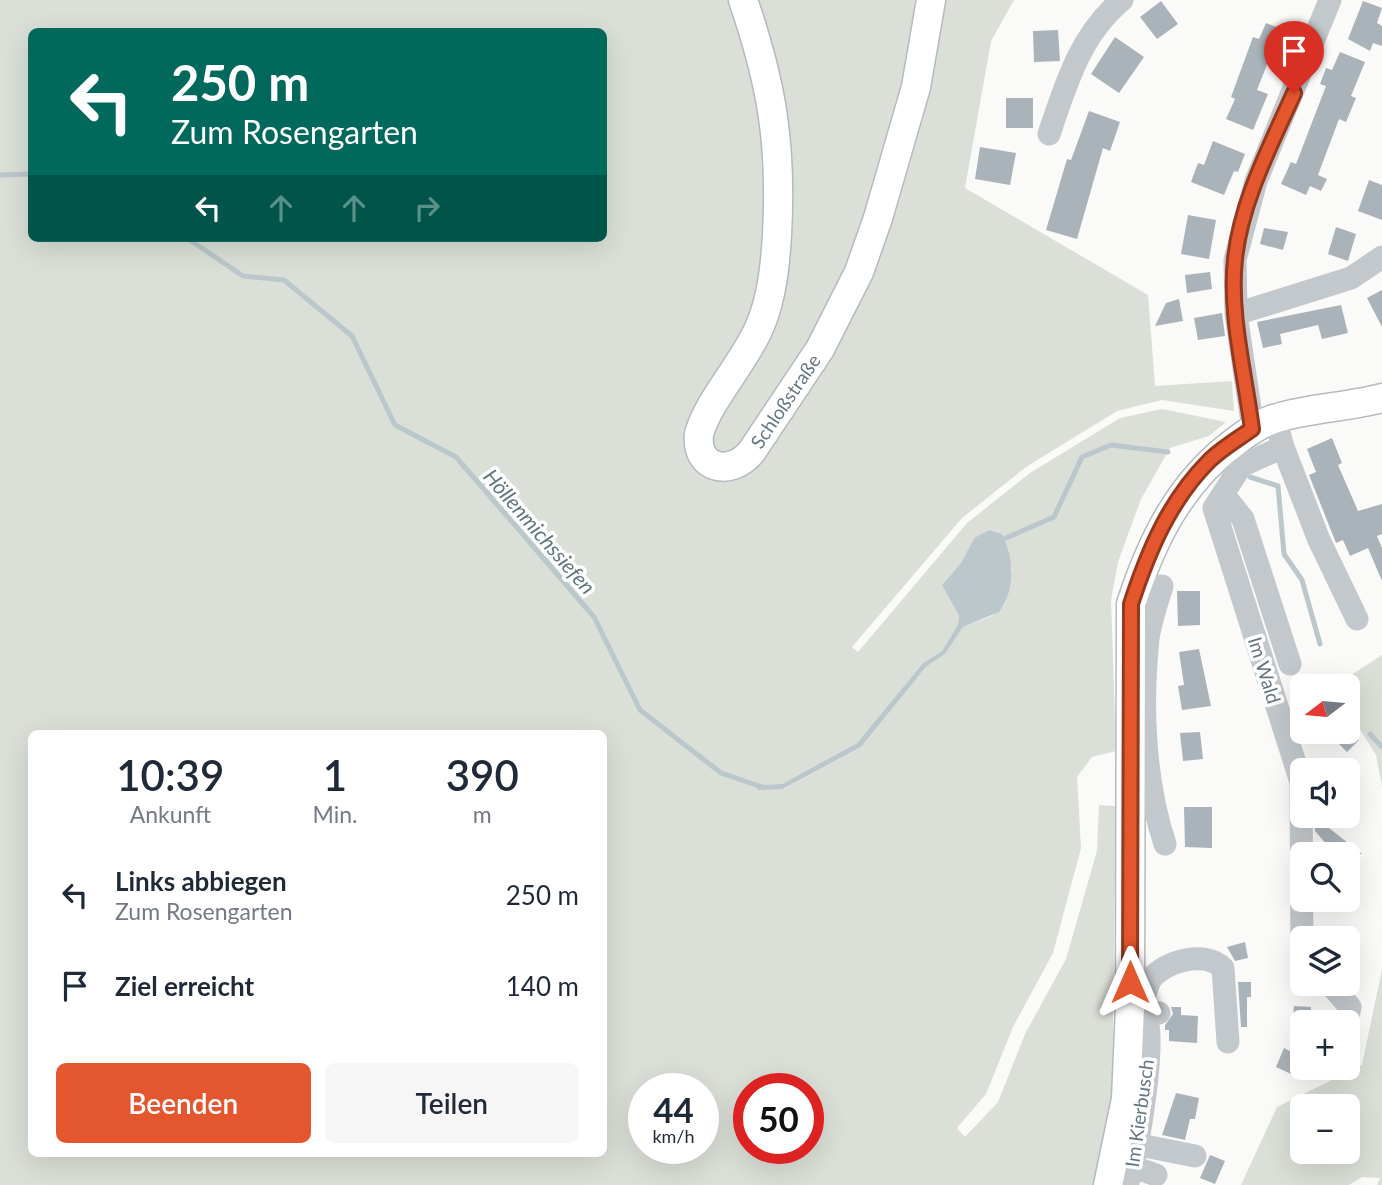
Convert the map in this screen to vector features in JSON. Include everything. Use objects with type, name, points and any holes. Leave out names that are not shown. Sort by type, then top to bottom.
[{"type":"main road","name":"Schloßstraße","points":[[743,0],[773,104],[778,152],[778,216],[774,270],[764,314],[746,355],[699,434],[698,447],[702,457],[719,468],[740,463],[752,451],[820,349],[846,301],[878,218],[916,87],[931,0]]},
{"type":"main road","points":[[1108,1185],[1144,1011],[1131,604],[1147,556],[1175,504],[1209,461],[1264,424],[1382,398]]},
{"type":"street","points":[[1049,134],[1075,57],[1109,11],[1122,0]]},
{"type":"street","points":[[1331,0],[1256,181],[1243,221],[1235,260],[1236,314],[1264,424],[1283,447],[1319,540],[1357,619]]},
{"type":"street","points":[[1236,314],[1351,278],[1382,257]]},
{"type":"street","name":"Im Wald","points":[[1283,447],[1241,466],[1214,508],[1301,782],[1302,926]]},
{"type":"street","points":[[1223,494],[1243,519],[1290,664]]},
{"type":"street","points":[[1162,586],[1148,638],[1138,772],[1165,844]]},
{"type":"street","points":[[1144,1011],[1149,983],[1161,968],[1196,958],[1218,963],[1223,968],[1228,1042]]},
{"type":"street","points":[[1340,996],[1350,1007],[1349,1010]]},
{"type":"street","name":"Im Kierbusch","points":[[1131,1165],[1147,1078],[1148,1023],[1144,1011]]},
{"type":"street","points":[[1131,1165],[1195,1156]]},
{"type":"street","points":[[1131,1165],[1156,1175]]},
{"type":"shaded area","points":[[0,0],[1014,0],[991,41],[965,188],[1148,295],[1155,386],[1232,381],[1234,411],[1162,400],[1117,411],[1026,467],[962,518],[852,647],[858,652],[967,523],[1030,473],[1120,418],[1162,409],[1226,422],[1209,436],[1170,448],[1141,499],[1118,562],[1111,600],[1116,751],[1092,757],[1077,777],[1081,848],[1053,953],[1013,1027],[986,1094],[957,1128],[965,1137],[998,1102],[1025,1034],[1066,959],[1097,851],[1099,805],[1116,806],[1113,1015],[1118,1185],[0,1185]],"holes":[[[989,530],[1002,534],[1012,570],[1005,604],[992,616],[963,627],[945,654],[926,667],[861,747],[784,789],[757,789],[758,785],[782,784],[857,743],[923,663],[942,651],[959,624],[959,616],[942,585],[961,563],[974,538]]]},
{"type":"shaded area","points":[[989,530],[1002,534],[1011,563],[1011,584],[999,612],[963,627],[945,654],[926,667],[861,747],[783,789],[757,790],[758,785],[782,784],[857,743],[923,663],[942,651],[958,625],[959,616],[942,585],[961,563],[974,538]]},
{"type":"shaded area","points":[[1382,655],[1382,786],[1376,755],[1360,729],[1360,674],[1353,674]]},
{"type":"shaded area","points":[[1382,969],[1382,1185],[1377,1185],[1380,1178],[1362,1177],[1349,1185],[1241,1185],[1277,1107],[1290,1101],[1290,1164],[1360,1164],[1360,1094],[1303,1094],[1332,1080],[1360,1080],[1360,1066]]},
{"type":"building","points":[[1161,1],[1178,24],[1157,39],[1140,17]]},
{"type":"building","points":[[1363,1],[1382,8],[1377,23],[1382,26],[1382,46],[1373,43],[1370,51],[1348,39]]},
{"type":"building","points":[[1266,23],[1292,33],[1285,52],[1274,47],[1257,90],[1268,94],[1253,130],[1226,119],[1235,99],[1231,97],[1253,37],[1259,39]]},
{"type":"building","points":[[1058,30],[1060,61],[1034,62],[1033,31]]},
{"type":"building","points":[[1115,37],[1144,57],[1119,93],[1091,74]]},
{"type":"building","points":[[1340,52],[1365,62],[1351,96],[1356,98],[1346,122],[1339,119],[1318,175],[1327,179],[1321,191],[1310,186],[1306,195],[1281,184],[1291,162],[1296,164],[1326,86],[1320,84],[1326,68],[1332,70]]},
{"type":"building","points":[[1006,98],[1033,98],[1033,128],[1006,128]]},
{"type":"building","points":[[1089,111],[1120,122],[1110,151],[1103,148],[1077,239],[1046,230],[1067,159],[1071,160]]},
{"type":"building","points":[[1213,141],[1245,154],[1224,195],[1191,182],[1198,163],[1204,165]]},
{"type":"building","points":[[980,147],[1016,153],[1010,185],[975,179]]},
{"type":"building","points":[[1369,180],[1382,185],[1382,220],[1358,211]]},
{"type":"building","points":[[1188,215],[1216,220],[1209,259],[1181,254]]},
{"type":"building","points":[[1336,227],[1356,234],[1348,261],[1328,254]]},
{"type":"building","points":[[1264,228],[1288,232],[1283,250],[1260,244]]},
{"type":"building","points":[[1210,272],[1212,289],[1187,293],[1185,275]]},
{"type":"building","points":[[1382,290],[1382,327],[1367,298]]},
{"type":"building","points":[[1179,299],[1183,321],[1155,326],[1166,303]]},
{"type":"building","points":[[1341,305],[1348,333],[1322,339],[1318,325],[1280,334],[1282,344],[1263,348],[1257,322]]},
{"type":"building","points":[[1222,313],[1225,336],[1198,340],[1194,318]]},
{"type":"building","points":[[1332,438],[1342,463],[1338,465],[1358,511],[1382,504],[1382,534],[1377,536],[1382,548],[1382,581],[1368,548],[1350,556],[1343,540],[1336,543],[1309,475],[1316,472],[1307,449]]},
{"type":"building","points":[[1177,591],[1200,591],[1200,625],[1178,626]]},
{"type":"building","points":[[1199,649],[1211,706],[1182,710],[1178,686],[1184,685],[1179,652]]},
{"type":"building","points":[[1200,732],[1203,759],[1183,761],[1180,733]]},
{"type":"building","points":[[1339,744],[1355,744],[1347,752]]},
{"type":"building","points":[[1184,807],[1212,807],[1212,848],[1185,847]]},
{"type":"building","points":[[1315,828],[1329,828],[1347,842],[1325,842]]},
{"type":"building","points":[[1245,942],[1248,958],[1235,961],[1227,947]]},
{"type":"building","points":[[1238,982],[1251,982],[1251,997],[1247,997],[1247,1027],[1241,1027]]},
{"type":"building","points":[[1294,1006],[1311,1007],[1311,1010],[1294,1010]]},
{"type":"building","points":[[1171,1007],[1181,1007],[1181,1015],[1198,1016],[1197,1043],[1169,1041],[1169,1030],[1165,1030],[1165,1025],[1173,1014]]},
{"type":"building","points":[[1284,1048],[1290,1051],[1290,1073],[1276,1067]]},
{"type":"building","points":[[1176,1093],[1199,1098],[1195,1119],[1190,1119],[1185,1140],[1162,1135]]},
{"type":"building","points":[[1210,1155],[1225,1161],[1215,1184],[1200,1178]]},
{"type":"waterway","name":"Höllenmichssiefen","points":[[0,175],[28,174]]},
{"type":"waterway","name":"Höllenmichssiefen","points":[[193,242],[243,276],[284,280],[352,336],[395,425],[456,457],[594,617],[640,710],[721,773],[762,787]]},
{"type":"waterway","name":"Höllenmichssiefen","points":[[999,541],[1054,517],[1082,457],[1111,445],[1168,452]]},
{"type":"waterway","name":"Höllenmichssiefen","points":[[1250,477],[1278,486],[1284,554],[1302,580],[1320,644]]},
{"type":"waterway","name":"Höllenmichssiefen","points":[[1370,734],[1382,747]]},
{"type":"route","points":[[1130,982],[1131,604],[1147,556],[1175,504],[1209,461],[1252,429],[1236,314],[1235,260],[1243,221],[1256,181],[1294,93]]}]
